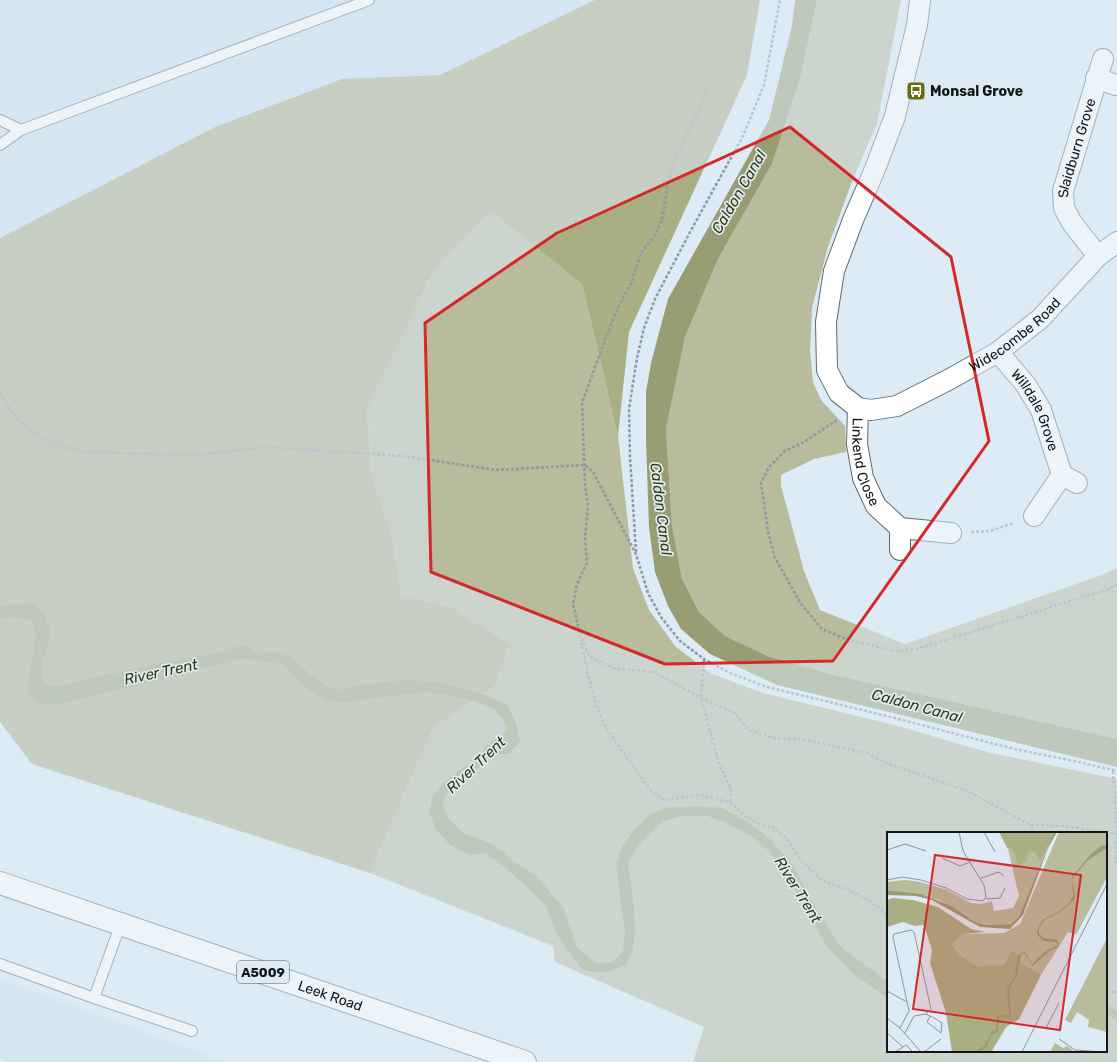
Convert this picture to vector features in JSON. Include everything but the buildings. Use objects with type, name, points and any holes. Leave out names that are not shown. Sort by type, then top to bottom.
[{"type":"main road","name":"Leek Road","points":[[0,882],[525,1062]]},
{"type":"street","points":[[856,407],[839,393],[828,370],[826,322],[834,271],[895,116],[917,25],[920,0]]},
{"type":"street","name":"Slaidburn Grove","points":[[1098,256],[1072,222],[1064,208],[1063,191],[1103,59]]},
{"type":"street","name":"Slaidburn Grove","points":[[1096,78],[1116,84]]},
{"type":"street","name":"Widecombe Road","points":[[856,407],[871,410],[897,406],[998,352],[1040,319],[1098,256],[1117,242]]},
{"type":"street","name":"Willdale Grove","points":[[998,352],[1026,386],[1041,410],[1070,479],[1034,516]]},
{"type":"street","name":"Linkend Close","points":[[856,407],[857,444],[863,478],[876,506],[900,528]]},
{"type":"street","points":[[900,550],[900,528],[951,533]]},
{"type":"lane","points":[[0,145],[21,130],[369,0]]},
{"type":"lane","points":[[0,120],[21,130]]},
{"type":"lane","points":[[94,998],[121,923]]},
{"type":"lane","points":[[0,964],[192,1031]]},
{"type":"path","points":[[636,554],[630,457],[629,409],[637,358],[644,328],[655,300],[693,226],[743,136],[764,85],[780,0]]},
{"type":"path","points":[[708,90],[670,171],[662,220],[655,235],[641,253],[631,284],[621,301],[611,324],[582,403],[585,484],[588,506],[585,538],[587,564],[577,584],[574,604],[588,674],[597,706],[606,728],[650,790],[664,800],[700,795],[730,802],[746,818],[774,828],[787,839],[801,860],[823,881],[849,890],[867,899],[887,914]]},
{"type":"path","points":[[0,394],[20,422],[25,426],[47,441],[80,452],[194,455],[268,447],[403,456],[496,470],[585,465],[593,472],[636,554],[648,593],[661,617],[680,641],[704,659],[730,673],[767,687],[1014,749],[1074,761],[1117,772]]},
{"type":"path","points":[[856,407],[804,442],[785,451],[769,467],[761,483],[768,531],[775,558],[801,604],[822,629],[846,640],[894,651],[917,649],[1109,589],[1117,584]]},
{"type":"path","points":[[951,533],[990,531],[1034,516]]},
{"type":"path","points":[[580,635],[588,656],[613,668],[654,672],[701,698],[735,713],[749,730],[774,738],[800,739],[868,753],[884,762],[967,791],[1031,824],[1064,826],[1104,832]]},
{"type":"path","points":[[704,659],[701,698],[719,764],[731,789],[730,802]]},
{"type":"path","points":[[1113,771],[1117,834],[1117,864]]},
{"type":"path","points":[[1031,824],[1033,832]]},
{"type":"path","points":[[1107,832],[1117,834]]},
{"type":"highlighted area","points":[[790,127],[951,257],[989,441],[833,661],[665,664],[431,572],[425,323],[557,233]]},
{"type":"shaded area","points":[[0,0],[595,0],[440,75],[342,79],[215,127],[0,238]]},
{"type":"shaded area","points":[[595,0],[760,0],[747,75],[629,332],[618,436],[582,284],[491,212],[434,270],[367,409],[371,473],[392,536],[401,596],[450,607],[509,644],[495,686],[433,728],[370,873],[32,764],[0,722],[0,238],[215,127],[342,79],[440,75]]},
{"type":"shaded area","points":[[817,0],[901,0],[877,124],[851,184],[828,247],[812,308],[810,351],[813,382],[821,400],[845,426],[846,452],[814,459],[781,475],[781,486],[804,571],[820,610],[905,644],[1099,576],[1117,568],[1117,739],[835,675],[770,657],[725,636],[699,612],[682,579],[672,526],[666,429],[685,337],[718,259],[772,164],[800,79]]},
{"type":"shaded area","points":[[491,212],[582,284],[618,436],[633,568],[649,610],[676,647],[712,674],[763,693],[894,725],[987,752],[1117,779],[1117,1062],[693,1062],[704,1027],[555,962],[553,946],[370,873],[433,728],[495,686],[450,607],[401,596],[392,536],[371,473],[367,409],[434,270]]},
{"type":"shaded area","points":[[0,979],[225,1062],[5,1062],[0,1060]]},
{"type":"water","name":"Caldon Canal","points":[[795,0],[817,0],[800,79],[772,164],[718,259],[685,337],[666,429],[672,526],[682,579],[699,612],[725,636],[770,657],[835,675],[1117,739],[1117,767],[777,685],[710,654],[681,629],[668,606],[655,572],[649,527],[646,392],[651,363],[668,299],[769,120],[792,26]]},
{"type":"water","name":"River Trent","points":[[33,603],[45,614],[50,629],[48,645],[42,661],[43,683],[54,687],[138,668],[216,653],[242,645],[262,654],[276,652],[291,657],[326,686],[335,690],[405,680],[439,682],[489,696],[508,706],[516,723],[520,741],[509,754],[492,754],[472,774],[446,795],[442,803],[449,819],[464,834],[485,841],[501,850],[513,861],[538,877],[564,909],[577,948],[597,964],[612,962],[623,952],[625,934],[616,864],[623,845],[634,830],[649,816],[664,808],[700,806],[722,808],[746,821],[770,839],[791,863],[820,916],[841,947],[887,981],[887,997],[853,974],[826,945],[785,872],[770,852],[751,836],[727,823],[708,816],[681,816],[663,821],[635,850],[628,864],[633,897],[635,931],[632,954],[624,966],[603,973],[583,970],[558,936],[546,906],[496,860],[485,853],[469,855],[450,845],[436,830],[429,812],[433,795],[449,778],[476,759],[490,743],[507,731],[504,721],[495,710],[472,700],[429,692],[370,698],[345,703],[325,699],[305,687],[284,664],[247,659],[235,659],[181,675],[58,704],[40,703],[36,702],[27,692],[36,632],[31,620],[11,617],[0,618],[0,606]]},
{"type":"water","points":[[1107,1005],[1117,1011],[1117,1021],[1107,1014]]},
{"type":"place","name":"Monsal Grove","points":[[916,91]]}]
